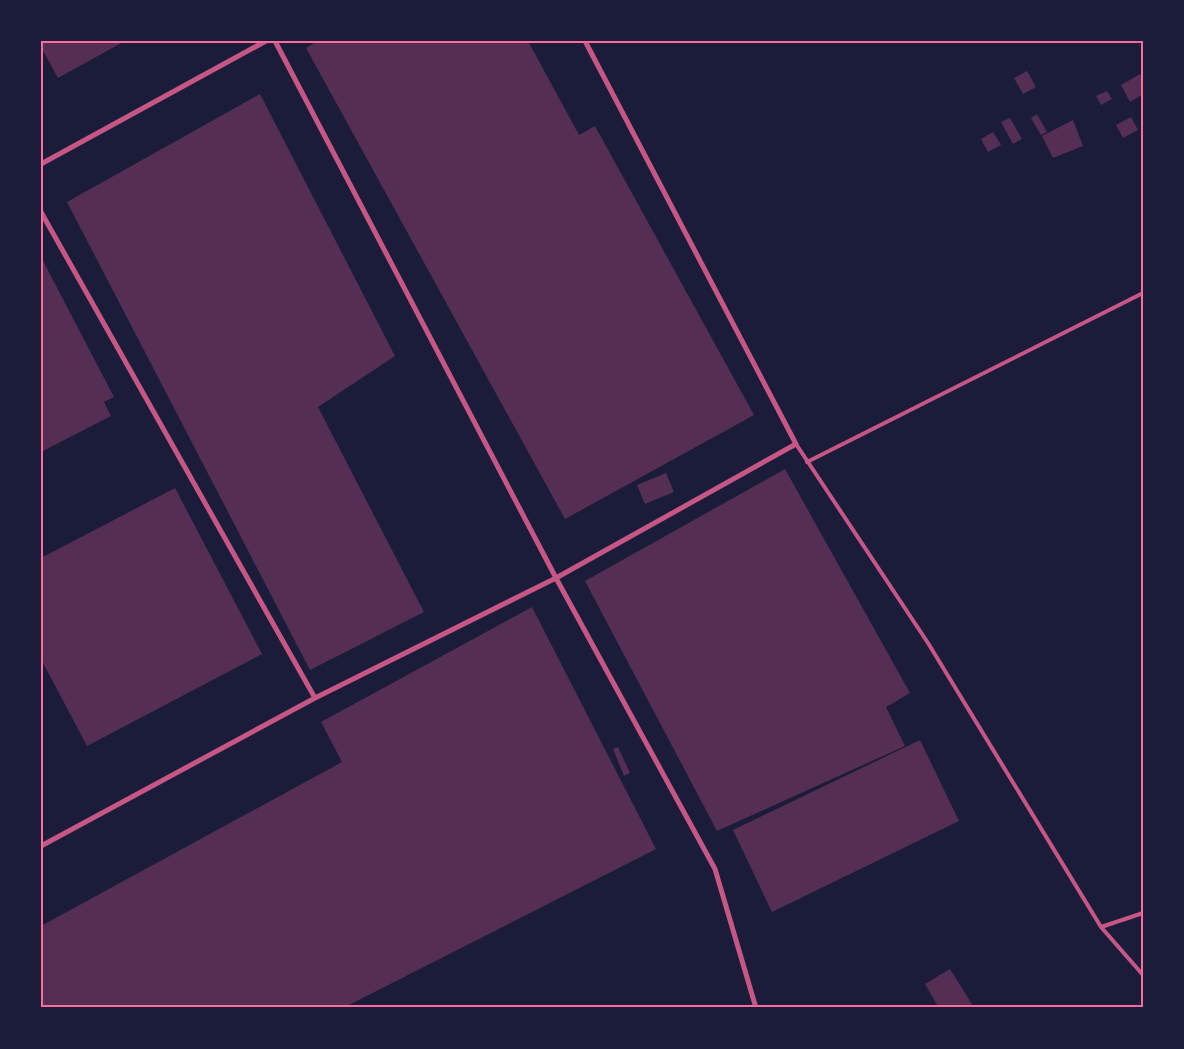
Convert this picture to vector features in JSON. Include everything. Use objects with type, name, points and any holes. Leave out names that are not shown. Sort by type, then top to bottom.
[{"type":"street","points":[[41,164],[266,41]]},
{"type":"street","points":[[275,41],[556,578],[715,869],[756,1008]]},
{"type":"street","points":[[41,846],[315,698],[556,578],[796,444],[585,41]]},
{"type":"street","points":[[41,212],[315,698]]},
{"type":"lane","points":[[807,462],[1143,293]]},
{"type":"lane","points":[[796,444],[928,643],[1101,927],[1143,975]]},
{"type":"lane","points":[[1101,927],[1143,913]]},
{"type":"building","points":[[41,41],[125,41],[58,78],[41,47]]},
{"type":"building","points":[[317,41],[528,41],[579,135],[595,126],[754,415],[565,519],[306,48]]},
{"type":"building","points":[[1027,71],[1036,87],[1023,94],[1014,78]]},
{"type":"building","points":[[1140,74],[1143,79],[1143,94],[1130,102],[1121,85]]},
{"type":"building","points":[[1107,91],[1112,99],[1101,105],[1096,96]]},
{"type":"building","points":[[260,94],[395,356],[318,407],[424,612],[310,670],[67,202]]},
{"type":"building","points":[[1037,114],[1047,132],[1041,135],[1031,118]]},
{"type":"building","points":[[1131,117],[1138,130],[1123,138],[1116,125]]},
{"type":"building","points":[[1010,118],[1022,139],[1013,144],[1001,122]]},
{"type":"building","points":[[1073,120],[1083,146],[1053,158],[1042,136]]},
{"type":"building","points":[[993,132],[1001,145],[988,152],[981,139]]},
{"type":"building","points":[[41,257],[114,397],[104,402],[111,416],[41,452]]},
{"type":"building","points":[[785,469],[910,693],[886,707],[905,746],[717,831],[585,581]]},
{"type":"building","points":[[666,473],[674,492],[645,504],[637,485]]},
{"type":"building","points":[[175,488],[262,654],[87,746],[41,659],[41,558]]},
{"type":"building","points":[[532,607],[656,849],[343,1008],[41,1008],[41,926],[342,762],[321,722]]},
{"type":"building","points":[[920,740],[959,821],[772,912],[733,830]]},
{"type":"building","points":[[618,747],[630,773],[624,776],[613,749]]},
{"type":"building","points":[[950,969],[972,1004],[966,1008],[939,1008],[925,984]]}]
